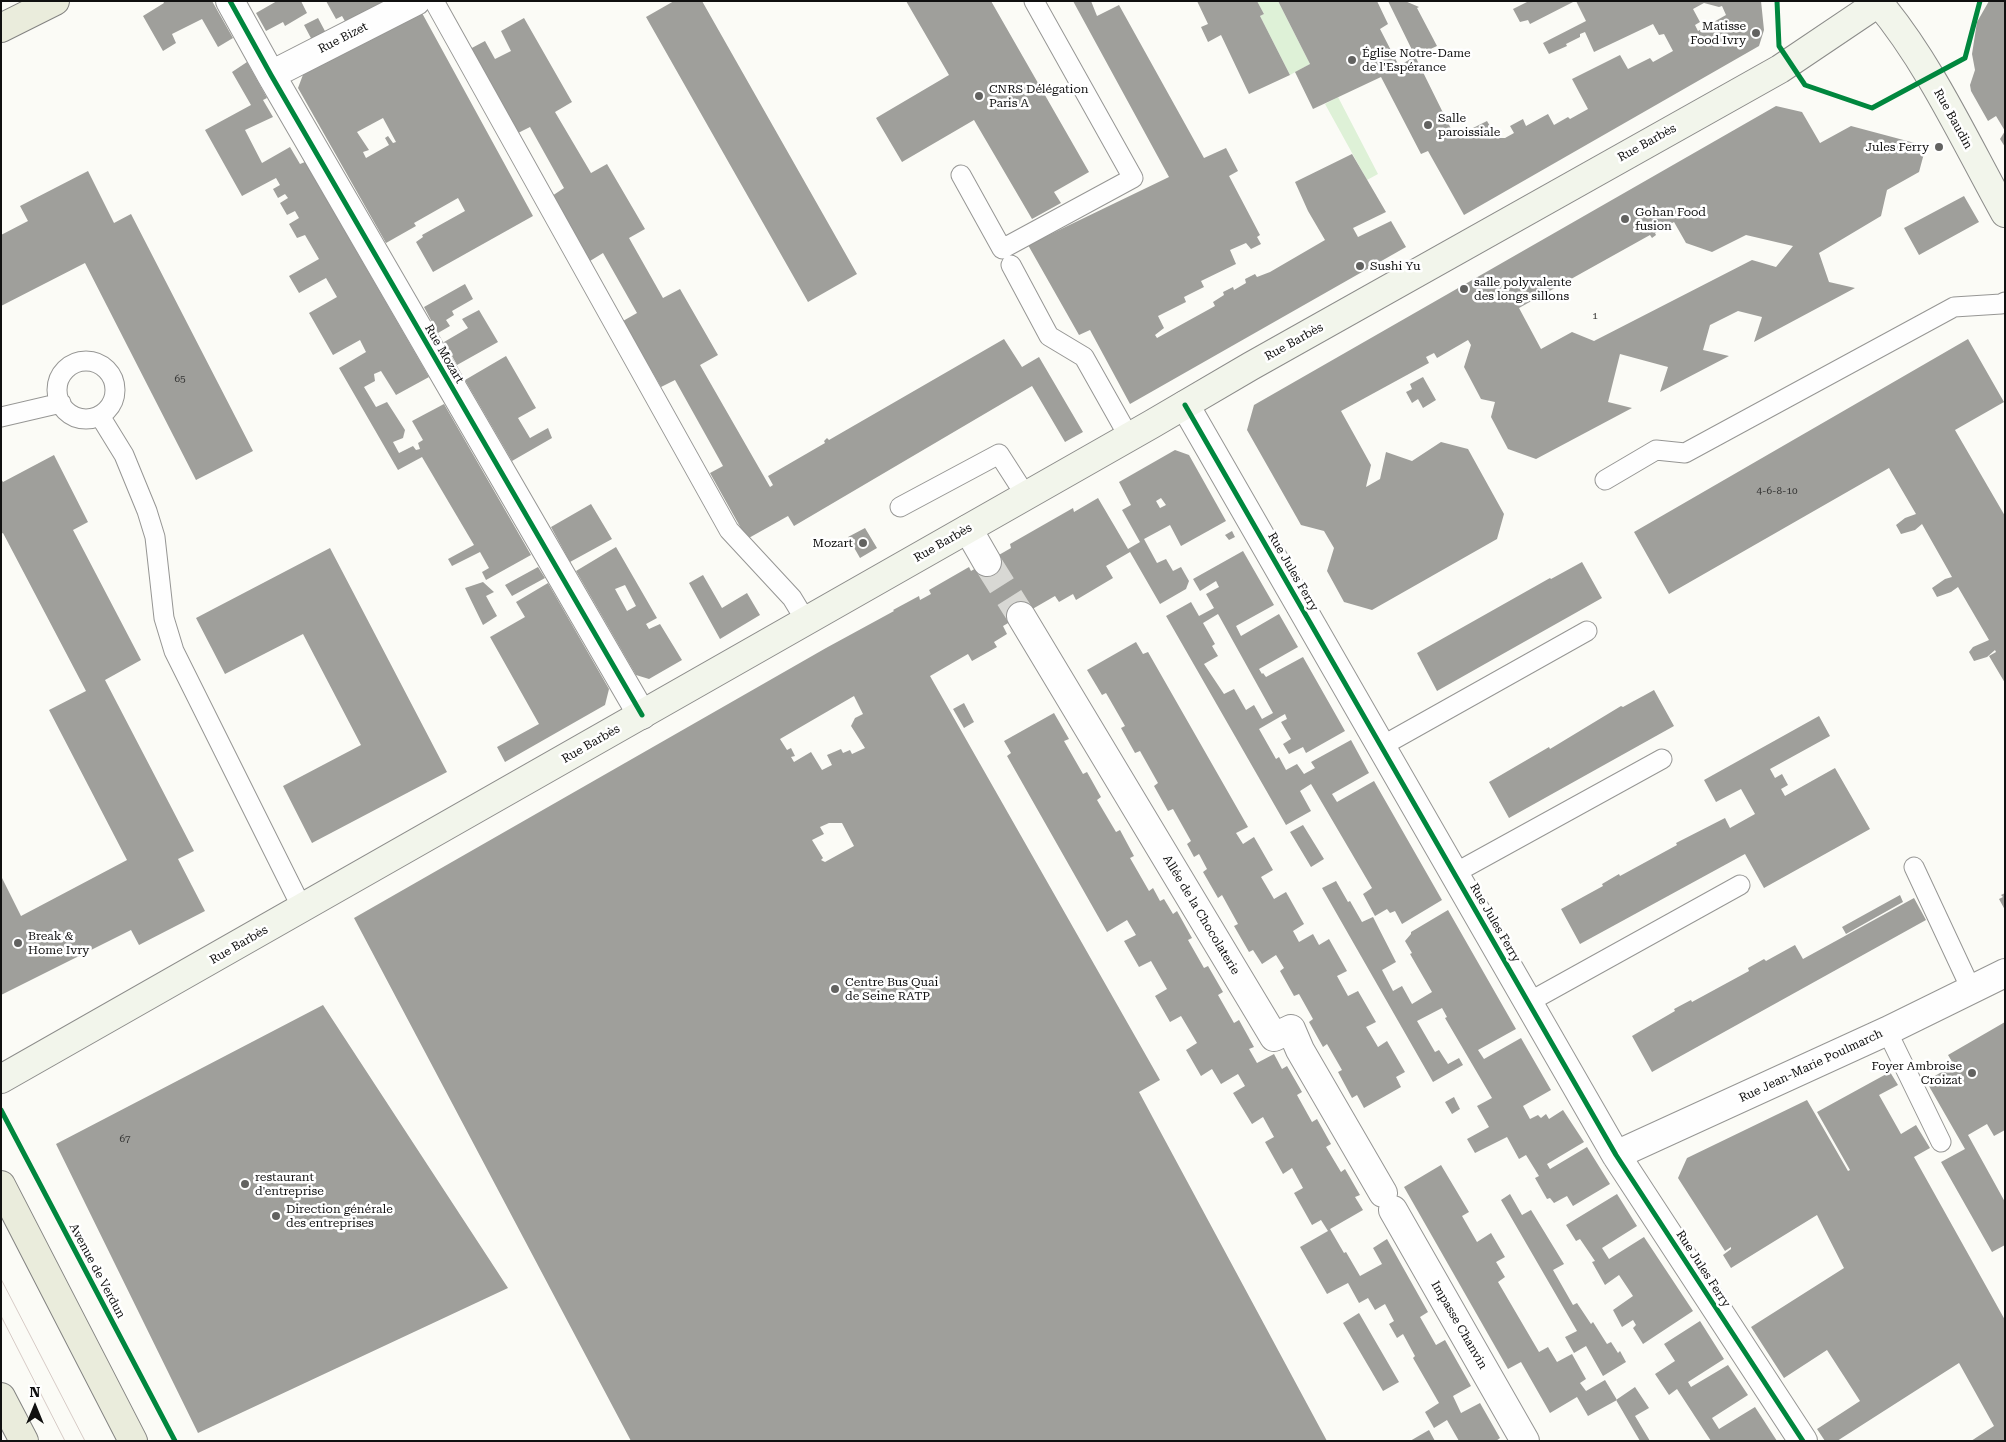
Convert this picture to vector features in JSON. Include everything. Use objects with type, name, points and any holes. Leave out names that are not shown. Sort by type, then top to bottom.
[{"type":"main road","points":[[1,28],[55,1]]},
{"type":"main road","name":"Rue Barbès","points":[[1,1080],[1185,406],[1251,366],[1780,69],[1878,2]]},
{"type":"main road","name":"Rue Baudin","points":[[1878,2],[1891,17],[1930,78],[2005,214]]},
{"type":"main road","points":[[1,1185],[133,1441]]},
{"type":"main road","points":[[1,1397],[24,1441]]},
{"type":"street","name":"Rue Mozart","points":[[230,1],[270,75],[642,715]]},
{"type":"street","name":"Rue Bizet","points":[[270,75],[416,1]]},
{"type":"street","name":"Rue Jules Ferry","points":[[1185,406],[1616,1155],[1803,1441]]},
{"type":"street","points":[[968,529],[987,562]]},
{"type":"street","name":"Allée de la Chocolaterie","points":[[1021,616],[1274,1037],[1291,1029],[1300,1050],[1388,1201]]},
{"type":"street","name":"Rue Jean-Marie Poulmarch","points":[[1616,1155],[1887,1031],[2005,973]]},
{"type":"street","name":"Impasse Chanvin","points":[[1388,1201],[1525,1441]]},
{"type":"lane","points":[[434,1],[728,530],[792,598],[806,621]]},
{"type":"lane","points":[[960,174],[1002,249],[1133,178],[1034,1]]},
{"type":"lane","points":[[1011,265],[1049,336],[1084,357],[1129,437]]},
{"type":"lane","points":[[1605,480],[1656,450],[1685,453],[1954,307],[2001,304],[2005,302]]},
{"type":"lane","points":[[84,361],[96,362],[109,372],[112,377],[115,388],[114,399],[109,409],[100,416],[89,419],[78,417],[67,412],[61,403],[57,392],[59,381],[64,371],[73,364],[84,361]]},
{"type":"lane","points":[[1,417],[61,403]]},
{"type":"lane","points":[[100,416],[124,455],[147,511],[155,537],[164,618],[174,651],[302,908]]},
{"type":"lane","points":[[900,507],[1000,454],[1026,496]]},
{"type":"lane","points":[[1382,746],[1587,631]]},
{"type":"lane","points":[[1455,873],[1662,759]]},
{"type":"lane","points":[[1914,867],[1971,989]]},
{"type":"lane","points":[[1529,1002],[1740,885]]},
{"type":"lane","points":[[1887,1031],[1940,1142]]},
{"type":"green space","points":[[1257,1],[1278,1],[1310,64],[1290,75],[1260,16],[1264,14]]},
{"type":"green space","points":[[1338,97],[1378,174],[1367,180],[1325,104]]},
{"type":"building","points":[[163,1],[212,1],[233,38],[218,47],[202,19],[172,34],[176,43],[163,51],[143,16],[164,3]]},
{"type":"building","points":[[277,1],[301,1],[307,13],[285,26],[283,22],[266,31],[256,13]]},
{"type":"building","points":[[326,1],[389,1],[346,23],[342,16],[336,19]]},
{"type":"building","points":[[674,1],[702,1],[857,274],[808,302],[646,17]]},
{"type":"building","name":"CNRS Délégation Paris A","points":[[906,1],[991,1],[1089,172],[1054,192],[1061,203],[1032,219],[974,120],[902,162],[876,118],[949,75]]},
{"type":"building","points":[[1073,1],[1091,1],[1097,16],[1119,5],[1204,158],[1226,148],[1238,171],[1229,176],[1260,235],[1257,237],[1261,244],[1251,249],[1246,243],[1230,250],[1236,264],[1201,281],[1204,287],[1184,297],[1186,302],[1158,316],[1164,328],[1155,335],[1157,338],[1215,306],[1213,302],[1224,295],[1223,292],[1233,287],[1234,290],[1246,283],[1245,279],[1255,274],[1257,277],[1270,272],[1325,240],[1308,211],[1295,182],[1352,154],[1386,212],[1353,228],[1358,237],[1391,221],[1406,247],[1130,404],[1090,330],[1079,335],[1028,245],[1169,177]]},
{"type":"building","points":[[1197,1],[1257,1],[1264,14],[1260,16],[1290,75],[1249,94],[1221,35],[1208,42],[1201,27],[1208,24]]},
{"type":"building","points":[[1278,1],[1377,1],[1388,24],[1380,29],[1399,66],[1415,56],[1455,137],[1487,121],[1497,138],[1505,138],[1514,133],[1510,126],[1523,119],[1526,126],[1548,114],[1554,125],[1588,109],[1572,79],[1620,55],[1628,69],[1650,58],[1653,62],[1673,51],[1664,34],[1659,35],[1653,24],[1594,52],[1585,32],[1580,34],[1580,37],[1566,44],[1567,46],[1549,54],[1543,43],[1586,21],[1576,1],[1761,1],[1764,30],[1759,46],[1464,215],[1428,151],[1421,154],[1381,77],[1313,109],[1295,72],[1310,64]],"holes":[[[1704,3],[1722,6],[1726,15],[1698,31],[1695,25],[1700,22],[1693,9]]]},
{"type":"building","points":[[1388,1],[1405,1],[1419,7],[1417,8],[1437,46],[1415,56]]},
{"type":"building","points":[[1529,1],[1575,1],[1530,24],[1528,20],[1520,22],[1513,9]]},
{"type":"building","points":[[1989,1],[2005,1],[2005,131],[1996,116],[1988,121],[1971,91],[1970,85],[1975,70],[1972,54],[1977,22]]},
{"type":"building","points":[[422,13],[533,216],[433,272],[416,242],[423,237],[422,235],[465,211],[458,198],[414,223],[416,226],[386,243],[298,88],[304,72]],"holes":[[[383,118],[396,142],[393,143],[388,136],[385,138],[389,145],[366,158],[363,152],[369,150],[357,132]]]},
{"type":"building","points":[[318,18],[326,33],[312,40],[304,25]]},
{"type":"building","points":[[524,18],[572,102],[555,112],[591,173],[607,164],[645,229],[629,238],[663,298],[680,289],[718,355],[700,365],[770,487],[773,485],[768,476],[825,443],[824,441],[827,438],[829,440],[1004,339],[1022,367],[1039,357],[1083,432],[1065,442],[1032,386],[794,526],[788,516],[747,539],[710,473],[723,466],[675,380],[661,387],[623,321],[637,313],[603,253],[590,261],[552,196],[564,188],[530,127],[516,134],[468,50],[485,41],[495,59],[511,51],[501,31]]},
{"type":"building","points":[[247,62],[267,98],[263,100],[273,117],[245,130],[262,163],[290,147],[300,164],[305,162],[429,377],[396,395],[381,371],[374,374],[375,381],[364,387],[376,407],[387,402],[405,430],[403,438],[393,442],[399,453],[413,446],[416,450],[420,449],[418,443],[423,440],[412,421],[444,404],[531,555],[486,580],[482,572],[489,568],[480,552],[452,566],[448,559],[474,545],[422,457],[398,470],[339,368],[366,352],[360,340],[333,355],[309,313],[337,297],[326,278],[299,293],[289,276],[319,259],[305,235],[297,238],[289,224],[299,218],[295,211],[287,215],[280,203],[288,198],[285,194],[278,198],[273,189],[280,185],[276,178],[242,196],[205,130],[251,105],[232,72]]},
{"type":"building","points":[[1776,106],[1802,112],[1820,143],[1851,126],[1926,146],[1919,172],[1887,190],[1881,216],[1819,253],[1829,282],[1855,288],[1754,342],[1762,317],[1738,311],[1710,325],[1703,350],[1729,356],[1660,392],[1668,367],[1620,354],[1608,402],[1632,408],[1536,459],[1508,449],[1491,417],[1495,402],[1481,399],[1464,367],[1471,345],[1468,340],[1437,358],[1434,353],[1426,357],[1429,363],[1341,411],[1371,465],[1366,487],[1380,479],[1386,452],[1412,461],[1441,442],[1468,449],[1504,514],[1497,539],[1372,610],[1344,602],[1327,571],[1334,548],[1324,531],[1301,525],[1247,430],[1254,405]],"holes":[[[1674,222],[1686,243],[1712,252],[1746,235],[1793,246],[1776,267],[1752,260],[1594,341],[1572,332],[1541,349],[1519,308],[1650,235],[1652,238],[1656,235],[1655,233]]]},
{"type":"building","points":[[2005,131],[2005,147],[2000,139]]},
{"type":"building","points":[[88,171],[114,223],[131,214],[253,451],[196,480],[85,263],[1,306],[1,235],[28,221],[20,206]]},
{"type":"building","points":[[1964,196],[1979,222],[1919,255],[1904,228]]},
{"type":"building","points":[[465,284],[473,299],[452,311],[454,315],[446,320],[450,326],[438,333],[424,307]]},
{"type":"building","points":[[479,310],[498,342],[457,365],[444,342],[468,328],[462,319]]},
{"type":"building","points":[[1968,339],[2004,402],[1955,430],[2005,516],[2005,683],[1989,656],[1996,652],[1995,650],[1987,657],[1974,661],[1969,652],[1973,647],[1989,640],[1958,587],[1951,592],[1937,597],[1932,588],[1945,579],[1952,577],[1922,524],[1915,530],[1901,534],[1896,525],[1905,518],[1916,514],[1889,468],[1669,594],[1634,532]]},
{"type":"building","points":[[506,356],[536,408],[518,418],[530,438],[548,428],[552,438],[512,461],[465,380]]},
{"type":"building","points":[[1423,377],[1436,400],[1423,408],[1418,399],[1412,403],[1406,392],[1412,389],[1410,384]]},
{"type":"building","name":"Centre Bus Quai de Seine RATP","points":[[1175,450],[1189,455],[1226,521],[1181,546],[1170,525],[1144,539],[1157,563],[1166,559],[1173,571],[1181,567],[1189,581],[1186,589],[1160,604],[1130,552],[1106,566],[1113,578],[1076,600],[1073,594],[1059,602],[1055,596],[1003,626],[1007,634],[994,642],[997,647],[972,661],[968,654],[930,676],[1160,1080],[1139,1092],[1327,1441],[631,1441],[354,918],[893,610],[919,596],[920,600],[931,594],[929,590],[969,567],[971,571],[1011,548],[1010,544],[1073,508],[1074,512],[1098,498],[1128,549],[1140,542],[1122,510],[1131,505],[1119,482]],"holes":[[[1161,498],[1166,505],[1160,508],[1156,501]],[[854,696],[863,714],[855,718],[851,726],[865,748],[852,754],[850,750],[843,753],[841,749],[827,755],[832,765],[822,770],[811,752],[794,762],[791,757],[795,756],[791,748],[787,750],[780,739]],[[829,823],[842,823],[854,846],[825,862],[821,860],[823,858],[812,840],[824,834],[820,827]]]},
{"type":"building","points":[[54,455],[88,522],[73,530],[141,660],[105,680],[194,851],[178,859],[205,911],[139,945],[131,930],[1,995],[1,876],[21,916],[127,860],[49,710],[86,691],[3,533],[1,534],[1,479],[3,482]]},
{"type":"building","points":[[591,504],[612,539],[570,562],[551,527]]},
{"type":"building","name":"Mozart","points":[[865,528],[877,548],[860,558],[848,537]]},
{"type":"building","points":[[1232,531],[1235,537],[1229,540],[1225,535]]},
{"type":"building","points":[[616,547],[657,618],[646,624],[649,629],[660,624],[682,660],[649,679],[636,675],[576,571]],"holes":[[[625,585],[636,606],[627,611],[615,589]]]},
{"type":"building","points":[[330,548],[447,772],[312,843],[283,786],[361,745],[303,634],[225,674],[196,618]]},
{"type":"building","points":[[1243,551],[1274,605],[1236,626],[1241,636],[1279,614],[1298,647],[1259,669],[1266,677],[1303,657],[1345,731],[1306,753],[1303,747],[1289,754],[1283,744],[1291,739],[1281,722],[1287,719],[1285,714],[1259,729],[1276,759],[1279,757],[1286,770],[1297,764],[1304,774],[1315,768],[1311,762],[1351,740],[1369,773],[1332,794],[1337,802],[1374,781],[1442,900],[1402,924],[1395,911],[1390,913],[1387,909],[1375,916],[1363,894],[1372,888],[1311,784],[1300,791],[1311,811],[1286,825],[1166,616],[1191,602],[1199,616],[1214,608],[1206,594],[1219,587],[1216,581],[1200,591],[1193,579]],"holes":[[[1218,614],[1273,713],[1262,719],[1254,705],[1246,710],[1234,689],[1224,694],[1204,664],[1218,656],[1212,646],[1215,644],[1203,623]]]},
{"type":"building","points":[[1582,562],[1602,598],[1437,691],[1417,653]]},
{"type":"building","points":[[538,567],[545,578],[512,596],[505,585]]},
{"type":"building","points":[[703,575],[722,608],[747,593],[760,615],[720,639],[689,583]]},
{"type":"building","points":[[483,582],[494,592],[486,596],[497,616],[483,625],[465,588]]},
{"type":"building","points":[[548,583],[609,689],[605,705],[505,762],[497,747],[539,724],[490,637],[525,617],[516,602]]},
{"type":"building","points":[[1136,642],[1143,654],[1148,652],[1248,827],[1236,833],[1243,844],[1254,837],[1273,870],[1261,877],[1274,899],[1286,892],[1304,924],[1293,931],[1299,942],[1313,934],[1319,945],[1329,939],[1347,971],[1337,976],[1348,996],[1358,991],[1376,1022],[1366,1027],[1378,1047],[1387,1041],[1405,1072],[1396,1077],[1401,1087],[1364,1108],[1357,1095],[1352,1098],[1338,1072],[1342,1070],[1327,1044],[1323,1047],[1309,1022],[1313,1019],[1299,994],[1294,996],[1280,971],[1284,968],[1276,955],[1262,964],[1253,950],[1249,952],[1234,926],[1238,924],[1222,895],[1218,898],[1203,872],[1207,869],[1199,854],[1194,857],[1187,844],[1191,841],[1173,809],[1168,811],[1154,786],[1158,783],[1140,751],[1135,753],[1121,728],[1125,726],[1106,693],[1102,695],[1087,670]]},
{"type":"building","points":[[1654,690],[1674,726],[1509,818],[1489,782],[1549,747],[1550,749],[1621,706],[1623,707]]},
{"type":"building","points":[[964,703],[974,722],[964,728],[953,709]]},
{"type":"building","points":[[1054,713],[1069,739],[1064,741],[1083,774],[1087,772],[1101,797],[1097,800],[1116,832],[1120,830],[1134,856],[1130,858],[1149,891],[1153,888],[1160,901],[1164,899],[1173,914],[1177,911],[1192,938],[1188,940],[1204,968],[1208,966],[1223,992],[1218,995],[1234,1023],[1239,1020],[1254,1047],[1249,1049],[1257,1063],[1274,1054],[1282,1069],[1287,1066],[1302,1092],[1297,1095],[1312,1122],[1317,1119],[1331,1144],[1326,1147],[1341,1172],[1345,1169],[1360,1195],[1355,1197],[1363,1210],[1330,1229],[1344,1253],[1346,1252],[1360,1276],[1382,1264],[1373,1248],[1387,1239],[1428,1312],[1420,1317],[1436,1345],[1445,1340],[1471,1386],[1453,1396],[1461,1413],[1480,1403],[1500,1438],[1496,1441],[1459,1441],[1447,1420],[1434,1428],[1425,1412],[1439,1403],[1413,1358],[1415,1356],[1403,1334],[1397,1338],[1389,1324],[1394,1321],[1385,1304],[1375,1310],[1368,1298],[1359,1303],[1348,1283],[1327,1294],[1300,1247],[1328,1231],[1321,1220],[1312,1225],[1294,1193],[1303,1188],[1292,1168],[1283,1174],[1265,1142],[1274,1137],[1263,1117],[1252,1124],[1233,1093],[1245,1086],[1238,1074],[1221,1084],[1212,1069],[1201,1076],[1186,1050],[1197,1043],[1181,1016],[1170,1022],[1155,996],[1167,989],[1151,961],[1139,967],[1124,941],[1136,935],[1127,920],[1107,932],[1007,756],[1011,753],[1004,741]]},
{"type":"building","points":[[1819,716],[1830,736],[1770,769],[1775,778],[1782,774],[1788,785],[1781,789],[1785,796],[1835,768],[1870,829],[1764,888],[1745,854],[1580,944],[1561,909],[1603,886],[1602,884],[1619,874],[1620,876],[1677,845],[1676,843],[1725,818],[1730,828],[1755,814],[1741,789],[1716,802],[1704,780]]},
{"type":"building","points":[[1303,825],[1324,859],[1311,867],[1290,832]]},
{"type":"building","points":[[1336,881],[1362,922],[1373,917],[1396,962],[1382,970],[1393,991],[1402,986],[1412,1004],[1432,992],[1410,954],[1412,953],[1405,941],[1411,932],[1448,910],[1516,1029],[1478,1050],[1484,1059],[1521,1038],[1551,1090],[1523,1106],[1530,1119],[1538,1115],[1541,1118],[1546,1114],[1549,1119],[1563,1110],[1584,1142],[1547,1164],[1550,1169],[1587,1147],[1610,1184],[1573,1206],[1567,1196],[1554,1203],[1550,1198],[1547,1199],[1535,1178],[1539,1176],[1526,1155],[1519,1159],[1507,1137],[1475,1153],[1467,1139],[1489,1127],[1477,1106],[1492,1098],[1445,1018],[1447,1017],[1442,1008],[1417,1021],[1435,1052],[1439,1050],[1448,1064],[1459,1058],[1463,1065],[1433,1082],[1322,888]]},
{"type":"building","points":[[2005,893],[2005,910],[1999,899]]},
{"type":"building","points":[[1900,895],[1903,902],[1846,934],[1842,927]]},
{"type":"building","points":[[1914,898],[1926,920],[1652,1072],[1632,1036],[1675,1011],[1674,1009],[1691,1000],[1692,1002],[1749,971],[1748,968],[1764,959],[1766,961],[1795,945],[1803,959]]},
{"type":"building","name":"Direction générale des entreprises","points":[[323,1005],[508,1288],[198,1433],[56,1144]]},
{"type":"building","name":"Foyer Ambroise Croizat","points":[[2005,1022],[2005,1130],[1994,1136],[1987,1124],[1968,1135],[2005,1202],[2005,1245],[1992,1252],[1941,1162],[1965,1149],[1926,1081],[1954,1065],[1948,1055]]},
{"type":"building","points":[[1890,1072],[1898,1085],[1879,1095],[1901,1134],[1916,1125],[1930,1148],[1914,1157],[2005,1320],[2005,1441],[1971,1441],[1994,1426],[1959,1363],[1837,1441],[1825,1441],[1817,1429],[1860,1401],[1827,1350],[1784,1378],[1751,1327],[1844,1268],[1817,1215],[1731,1268],[1723,1255],[1731,1247],[1725,1251],[1678,1178],[1687,1158],[1807,1100],[1848,1171],[1850,1170],[1817,1112]]},
{"type":"building","points":[[1454,1097],[1460,1109],[1452,1114],[1445,1102]]},
{"type":"building","points":[[1441,1165],[1469,1212],[1462,1216],[1477,1242],[1491,1233],[1505,1257],[1496,1262],[1505,1277],[1498,1282],[1539,1352],[1548,1347],[1557,1362],[1572,1354],[1586,1379],[1580,1383],[1586,1391],[1605,1380],[1617,1400],[1588,1416],[1577,1397],[1550,1413],[1521,1362],[1508,1369],[1404,1187]]},
{"type":"building","points":[[1510,1194],[1522,1215],[1531,1210],[1564,1264],[1553,1270],[1573,1305],[1577,1303],[1591,1324],[1593,1322],[1607,1344],[1611,1342],[1618,1353],[1620,1351],[1626,1362],[1603,1376],[1586,1346],[1574,1353],[1565,1337],[1577,1331],[1501,1200]]},
{"type":"building","points":[[1617,1194],[1637,1226],[1602,1248],[1609,1259],[1644,1237],[1693,1311],[1643,1344],[1633,1328],[1636,1325],[1633,1320],[1622,1327],[1613,1310],[1633,1296],[1619,1275],[1605,1285],[1592,1262],[1595,1261],[1580,1239],[1576,1241],[1566,1225]]},
{"type":"building","points":[[1359,1313],[1399,1382],[1383,1391],[1343,1323]]},
{"type":"building","points":[[1700,1321],[1724,1359],[1688,1382],[1691,1387],[1728,1365],[1748,1395],[1712,1418],[1719,1429],[1755,1407],[1777,1441],[1711,1441],[1677,1389],[1669,1395],[1655,1374],[1675,1361],[1664,1344]]},
{"type":"building","points":[[1635,1387],[1649,1408],[1635,1416],[1650,1441],[1640,1441],[1616,1400]]},
{"type":"building","points":[[1429,1430],[1435,1441],[1410,1441]]},
{"type":"tunnel","points":[[987,562],[1021,616]]},
{"type":"tram line","points":[[1,1279],[85,1441]]},
{"type":"tram line","points":[[1,1316],[65,1441]]},
{"type":"cycle path","points":[[230,1],[642,715]]},
{"type":"cycle path","points":[[1777,1],[1779,46],[1805,85],[1872,108],[1965,58],[1980,1]]},
{"type":"cycle path","points":[[1185,405],[1616,1155],[1803,1441]]},
{"type":"cycle path","name":"Avenue de Verdun","points":[[1,1110],[175,1441]]},
{"type":"place","name":"Matisse Food Ivry","points":[[1756,33]]},
{"type":"place","name":"Église Notre-Dame de l'Espérance","points":[[1352,60]]},
{"type":"place","name":"CNRS Délégation Paris A","points":[[979,96]]},
{"type":"place","name":"Salle paroissiale","points":[[1428,125]]},
{"type":"place","name":"Jules Ferry","points":[[1939,147]]},
{"type":"place","name":"Gohan Food fusion","points":[[1625,219]]},
{"type":"place","name":"Sushi Yu","points":[[1360,266]]},
{"type":"place","name":"salle polyvalente des longs sillons","points":[[1464,289]]},
{"type":"place","name":"Mozart","points":[[863,543]]},
{"type":"place","name":"Break & Home Ivry","points":[[18,943]]},
{"type":"place","name":"Centre Bus Quai de Seine RATP","points":[[835,989]]},
{"type":"place","name":"Foyer Ambroise Croizat","points":[[1972,1073]]},
{"type":"place","name":"restaurant d'entreprise","points":[[245,1184]]},
{"type":"place","name":"Direction générale des entreprises","points":[[276,1216]]}]
